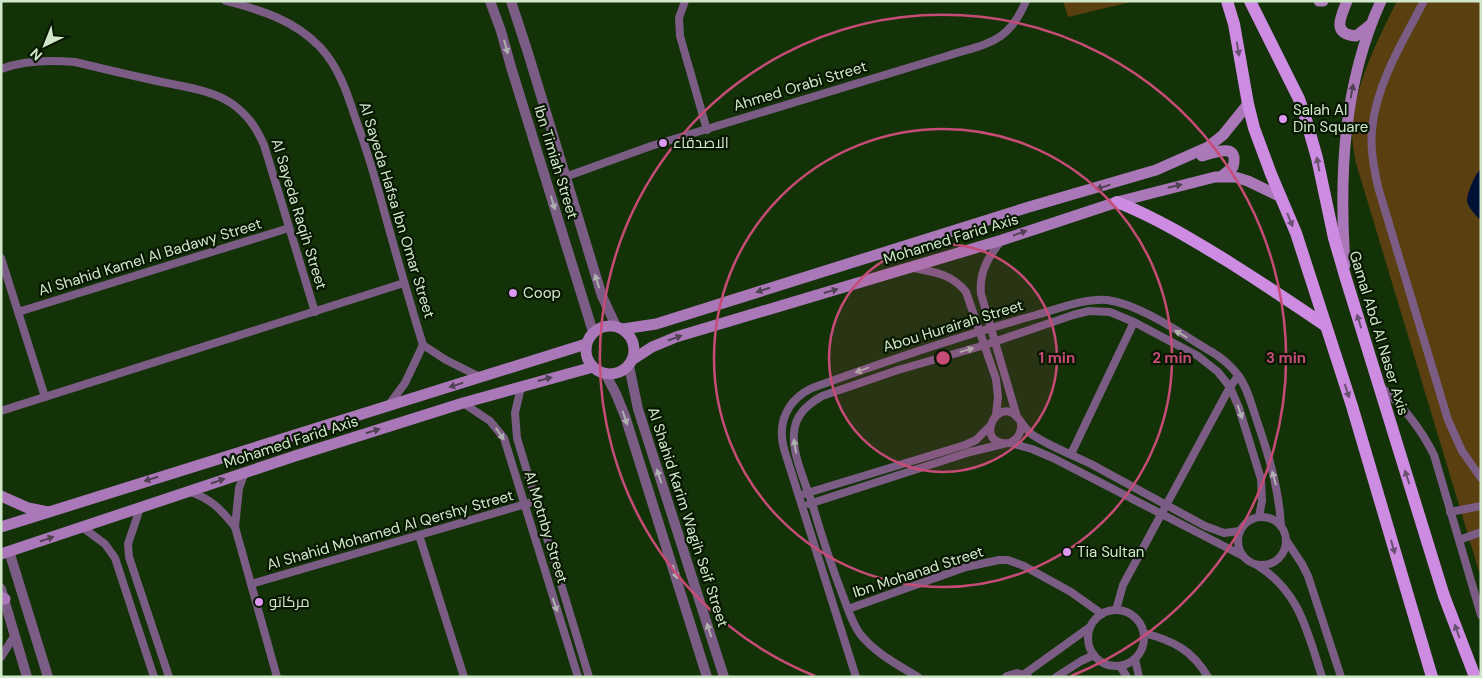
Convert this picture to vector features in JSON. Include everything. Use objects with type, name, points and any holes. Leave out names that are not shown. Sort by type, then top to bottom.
[{"type":"main road","points":[[1227,1],[1236,36],[1248,104],[1260,147],[1296,233],[1352,406],[1432,677]]},
{"type":"main road","name":"Gamal Abd Al Naser Axis","points":[[1250,1],[1299,99],[1305,116],[1317,158],[1334,238],[1380,386],[1390,425],[1444,596],[1475,677]]},
{"type":"main road","points":[[1347,1],[1339,19],[1340,26],[1345,32],[1356,36],[1370,25]]},
{"type":"main road","points":[[1346,279],[1342,198],[1345,141],[1354,81],[1370,25],[1381,1]]},
{"type":"main road","name":"Mohamed Farid Axis","points":[[620,327],[646,326],[667,321],[1029,207],[1156,170],[1208,146],[1223,136],[1248,104]]},
{"type":"main road","points":[[1189,155],[1200,157],[1220,150],[1228,150],[1233,156],[1234,163],[1231,170],[1222,176]]},
{"type":"main road","name":"Mohamed Farid Axis","points":[[631,363],[652,347],[676,338],[1002,240],[1162,189],[1222,176],[1248,180],[1281,197]]},
{"type":"main road","points":[[1117,202],[1162,223],[1205,248],[1326,326]]},
{"type":"main road","points":[[604,326],[620,327],[632,339],[634,353],[631,363],[618,373],[605,374],[594,367],[588,360],[586,344],[593,332],[604,326]]},
{"type":"main road","name":"Mohamed Farid Axis","points":[[1,527],[586,344]]},
{"type":"main road","name":"Mohamed Farid Axis","points":[[5,553],[244,472],[464,403],[594,367]]},
{"type":"main road","points":[[1,496],[28,508],[50,512]]},
{"type":"street","name":"Al Sayeda Hafsa Ibn Omar Street","points":[[226,1],[263,11],[285,20],[304,32],[321,48],[333,64],[345,87],[369,157],[423,345]]},
{"type":"street","name":"Ibn Timiah Street","points":[[490,1],[501,31],[593,332]]},
{"type":"street","name":"Ibn Timiah Street","points":[[511,1],[602,296],[620,327]]},
{"type":"street","points":[[686,1],[679,18],[680,36],[706,130]]},
{"type":"street","name":"Ahmed Orabi Street","points":[[565,177],[623,155],[995,40],[1012,27],[1026,1]]},
{"type":"street","points":[[1424,1],[1393,61],[1378,101],[1372,130],[1372,158],[1378,187],[1448,420],[1462,451],[1481,478]]},
{"type":"street","name":"Al Sayeda Raqih Street","points":[[1,69],[36,62],[75,62],[199,90],[230,102],[256,127],[264,145],[315,312]]},
{"type":"street","name":"Al Shahid Kamel Al Badawy Street","points":[[18,312],[290,228]]},
{"type":"street","points":[[802,507],[970,452],[1008,443],[1020,435],[1022,429],[981,294],[981,279],[988,259],[1002,240]]},
{"type":"street","points":[[1,258],[44,397]]},
{"type":"street","points":[[912,267],[941,274],[955,280],[969,299],[998,388],[996,415],[991,421],[990,427],[992,436],[996,440],[1032,449],[1053,458],[1243,556],[1271,575],[1284,587],[1298,609],[1322,677]]},
{"type":"street","points":[[1,411],[404,284]]},
{"type":"street","name":"Abou Hurairah Street","points":[[856,677],[781,439],[783,418],[794,400],[802,392],[910,352],[980,330],[1080,303],[1106,300],[1121,303],[1139,311],[1220,357],[1238,376],[1249,399],[1274,477],[1278,494],[1281,526]]},
{"type":"street","name":"Abou Hurairah Street","points":[[918,677],[871,646],[860,634],[848,609],[808,493],[793,441],[796,419],[811,402],[834,391],[996,342],[1073,315],[1089,311],[1110,312],[1134,322],[1198,356],[1218,372],[1230,386],[1239,408],[1261,479],[1262,501],[1259,517]]},
{"type":"street","points":[[1071,454],[1134,322]]},
{"type":"street","points":[[388,406],[409,377],[423,345],[446,360],[482,377]]},
{"type":"street","name":"Al Shahid Karim Wagih Seif Street","points":[[631,363],[633,392],[638,410],[724,677]]},
{"type":"street","name":"Al Shahid Karim Wagih Seif Street","points":[[605,374],[625,416],[707,677]]},
{"type":"street","points":[[1116,610],[1123,585],[1230,386],[1238,376]]},
{"type":"street","points":[[1380,386],[1408,415],[1429,445],[1438,466],[1481,614]]},
{"type":"street","name":"Al Motnby Street","points":[[521,387],[515,413],[515,426],[589,677]]},
{"type":"street","name":"Al Motnby Street","points":[[464,403],[490,421],[504,438],[578,677]]},
{"type":"street","points":[[996,415],[1007,412],[1019,420],[1038,439],[1071,454],[1216,530],[1224,533],[1240,531]]},
{"type":"street","points":[[799,496],[965,446],[976,440],[990,427]]},
{"type":"street","points":[[244,472],[235,512],[235,527],[277,677]]},
{"type":"street","points":[[188,491],[204,497],[217,506],[235,527]]},
{"type":"street","name":"Al Shahid Mohamed Al Qershy Street","points":[[251,584],[536,501]]},
{"type":"street","points":[[1450,512],[1481,506]]},
{"type":"street","points":[[140,508],[128,544],[129,557],[169,677]]},
{"type":"street","points":[[1243,556],[1238,544],[1240,531],[1244,524],[1251,519],[1259,517],[1271,518],[1285,532],[1285,548],[1278,560],[1264,565],[1257,565]]},
{"type":"street","points":[[82,527],[105,544],[115,558],[154,677]]},
{"type":"street","points":[[1459,540],[1481,532]]},
{"type":"street","points":[[419,535],[464,677]]},
{"type":"street","points":[[1286,540],[1308,576],[1341,677]]},
{"type":"street","points":[[5,553],[48,677]]},
{"type":"street","name":"Ibn Mohanad Street","points":[[848,609],[966,567],[1008,560],[1024,566],[1071,592],[1102,614]]},
{"type":"street","points":[[120,572],[133,567]]},
{"type":"street","points":[[2,595],[16,635],[27,677]]},
{"type":"street","points":[[1007,677],[1017,674],[1025,676],[1090,627],[1102,614],[1116,610],[1129,613],[1139,621],[1144,633],[1143,647],[1135,659],[1125,665],[1106,664],[1094,655],[1088,642],[1090,627]]},
{"type":"street","points":[[1144,633],[1178,645],[1196,659],[1208,677]]},
{"type":"street","points":[[1,657],[16,635]]},
{"type":"street","points":[[1056,677],[1094,655]]},
{"type":"street","points":[[1135,659],[1139,677]]},
{"type":"street","points":[[1120,666],[1127,677]]},
{"type":"shaded area","points":[[1063,1],[1135,1],[1068,17]]},
{"type":"shaded area","points":[[1397,1],[1481,1],[1481,578],[1353,148],[1354,115],[1362,81],[1374,48]]},
{"type":"water","points":[[1481,169],[1481,221],[1467,201],[1472,184]]},
{"type":"place","name":"Salah Al Din Square","points":[[1283,119]]},
{"type":"place","name":"الاصدقاء","points":[[663,143]]},
{"type":"place","name":"Coop","points":[[513,293]]},
{"type":"place","name":"Tia Sultan","points":[[1067,552]]},
{"type":"place","name":"مركاتو","points":[[259,602]]}]
